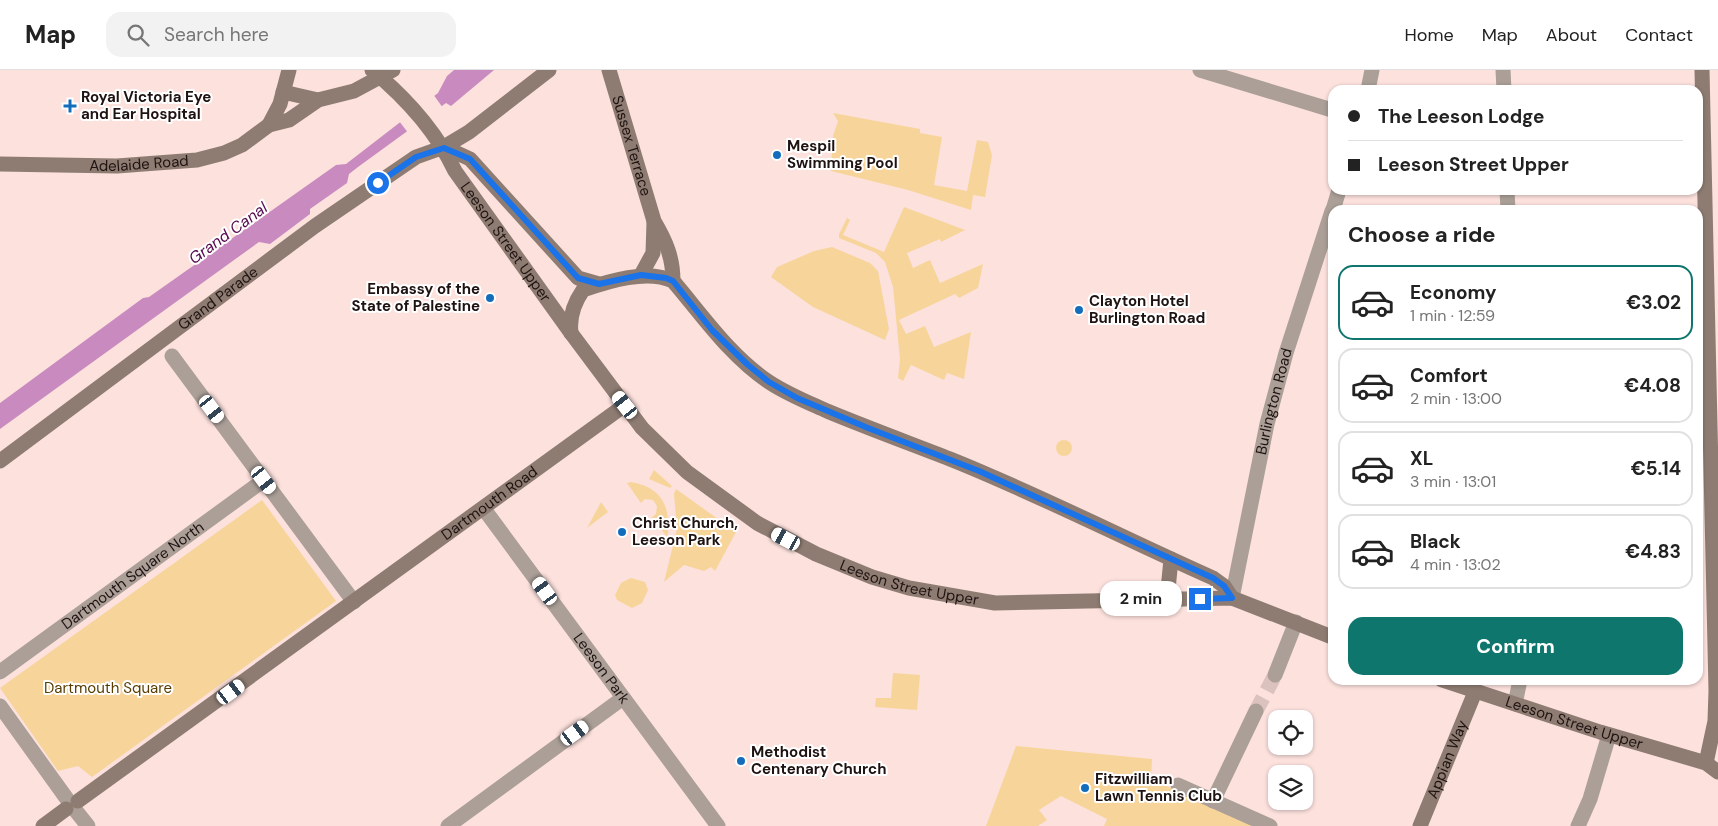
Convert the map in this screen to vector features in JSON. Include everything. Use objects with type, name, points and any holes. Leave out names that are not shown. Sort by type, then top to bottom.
[{"type":"main road","name":"Adelaide Road","points":[[0,164],[126,165],[197,160],[224,153],[242,144],[269,125],[276,115],[289,70]]},
{"type":"main road","points":[[444,148],[469,132],[549,70]]},
{"type":"main road","name":"Sussex Terrace","points":[[609,70],[654,221],[665,238],[673,262],[673,281]]},
{"type":"main road","points":[[1702,70],[1702,85]]},
{"type":"main road","name":"Adelaide Road","points":[[269,125],[290,120],[318,100],[354,91],[384,76]]},
{"type":"main road","name":"Leeson Street Upper","points":[[384,76],[444,148],[455,171],[571,334],[642,428],[687,472],[757,523],[816,554],[872,577],[951,597],[995,603],[1232,598],[1328,635]]},
{"type":"main road","name":"Adelaide Road","points":[[283,92],[318,100]]},
{"type":"main road","points":[[1703,104],[1716,542],[1715,720],[1712,762]]},
{"type":"main road","name":"Leeson Street Upper","points":[[444,148],[470,159],[578,278],[599,284]]},
{"type":"main road","name":"Grand Parade","points":[[0,461],[315,226],[416,157],[444,148]]},
{"type":"main road","name":"Sussex Terrace","points":[[641,275],[653,253],[654,221]]},
{"type":"main road","points":[[571,334],[570,323],[578,296],[583,290],[599,284],[641,275],[659,276],[673,281],[712,330],[748,365],[769,382],[797,398],[987,475],[1115,532],[1213,578],[1224,586],[1232,598]]},
{"type":"main road","name":"Dartmouth Road","points":[[72,805],[484,509],[625,405]]},
{"type":"main road","points":[[1167,600],[1171,559]]},
{"type":"main road","name":"Leeson Street Upper","points":[[1456,685],[1609,734],[1712,762],[1718,772]]},
{"type":"main road","name":"Appian Way","points":[[1420,826],[1475,692]]},
{"type":"main road","points":[[43,826],[72,805]]},
{"type":"street","points":[[1200,70],[1328,109]]},
{"type":"street","points":[[1369,85],[1372,70]]},
{"type":"street","points":[[1504,70],[1504,85]]},
{"type":"street","name":"Burlington Road","points":[[1232,598],[1267,424],[1286,353],[1328,225]]},
{"type":"street","points":[[172,356],[354,602]]},
{"type":"street","name":"Dartmouth Square North","points":[[0,672],[264,480]]},
{"type":"street","name":"Leeson Park","points":[[484,509],[718,826]]},
{"type":"street","points":[[1275,675],[1296,622]]},
{"type":"street","points":[[1515,704],[1519,685]]},
{"type":"street","points":[[448,826],[623,698]]},
{"type":"street","points":[[0,706],[88,826]]},
{"type":"street","points":[[1214,801],[1256,711]]},
{"type":"street","points":[[1578,826],[1590,800],[1609,734]]},
{"type":"street","points":[[1178,785],[1270,826]]},
{"type":"green space","points":[[833,113],[920,129],[920,133],[942,137],[934,185],[967,191],[977,140],[988,142],[992,155],[985,197],[973,195],[971,210],[908,190],[831,171],[833,136],[838,121]]},
{"type":"green space","points":[[904,207],[965,230],[941,242],[940,239],[907,253],[913,268],[930,260],[940,283],[983,264],[978,288],[959,298],[955,294],[899,320],[906,334],[925,326],[934,347],[971,332],[964,379],[947,373],[944,380],[911,365],[903,381],[898,378],[900,359],[893,287],[885,262],[876,253],[839,238],[847,218],[850,220],[843,235],[884,252]]},
{"type":"green space","points":[[832,247],[870,263],[878,271],[889,329],[885,340],[813,307],[771,277],[777,267],[814,251]]},
{"type":"green space","points":[[1064,440],[1070,442],[1072,448],[1070,454],[1064,456],[1058,454],[1056,448],[1058,442]]},
{"type":"green space","points":[[654,470],[672,486],[670,488],[649,479]]},
{"type":"green space","points":[[631,482],[653,490],[662,500],[667,513],[667,537],[652,517],[656,514],[657,506],[653,500],[645,499],[641,503],[627,483]]},
{"type":"green space","points":[[676,489],[736,532],[715,571],[711,567],[704,571],[684,565],[664,582],[677,529],[674,494]]},
{"type":"green space","name":"Dartmouth Square","points":[[262,500],[336,601],[92,777],[78,766],[58,771],[0,688]]},
{"type":"green space","points":[[601,502],[608,512],[587,528]]},
{"type":"green space","points":[[631,578],[645,582],[648,590],[642,603],[632,608],[617,600],[615,595],[621,583]]},
{"type":"green space","points":[[893,673],[920,675],[917,710],[875,707],[876,698],[891,698]]},
{"type":"green space","name":"Fitzwilliam Lawn Tennis Club","points":[[1016,746],[1152,759],[1151,779],[1255,826],[1104,826],[1107,819],[1061,796],[1039,810],[1047,820],[1038,826],[986,826]]},
{"type":"shaded area","points":[[454,70],[494,70],[451,106],[446,103],[358,167],[349,174],[347,183],[310,209],[310,214],[270,244],[259,242],[0,429],[0,403],[143,298],[149,297],[336,165],[346,164],[438,93],[447,76]]},
{"type":"pier","points":[[433,94],[443,108],[409,134],[399,121]]},
{"type":"tunnel","points":[[1256,711],[1275,675]]},
{"type":"place","name":"Royal Victoria Eye and Ear Hospital","points":[[70,106]]},
{"type":"place","name":"Mespil Swimming Pool","points":[[777,155]]},
{"type":"place","name":"Embassy of the State of Palestine","points":[[490,298]]},
{"type":"place","name":"Clayton Hotel Burlington Road","points":[[1079,310]]},
{"type":"place","name":"Christ Church, Leeson Park","points":[[622,532]]},
{"type":"place","name":"Methodist Centenary Church","points":[[741,761]]},
{"type":"place","name":"Fitzwilliam Lawn Tennis Club","points":[[1085,788]]},
{"type":"route","points":[[378,183],[416,157],[444,148],[470,159],[578,278],[591,284],[599,284],[651,274],[673,281],[712,330],[748,365],[769,382],[797,398],[868,428],[965,465],[1115,532],[1213,578],[1224,586],[1232,598],[1200,599]]},
{"type":"water label","name":"Grand Canal","points":[[228,233]]}]
